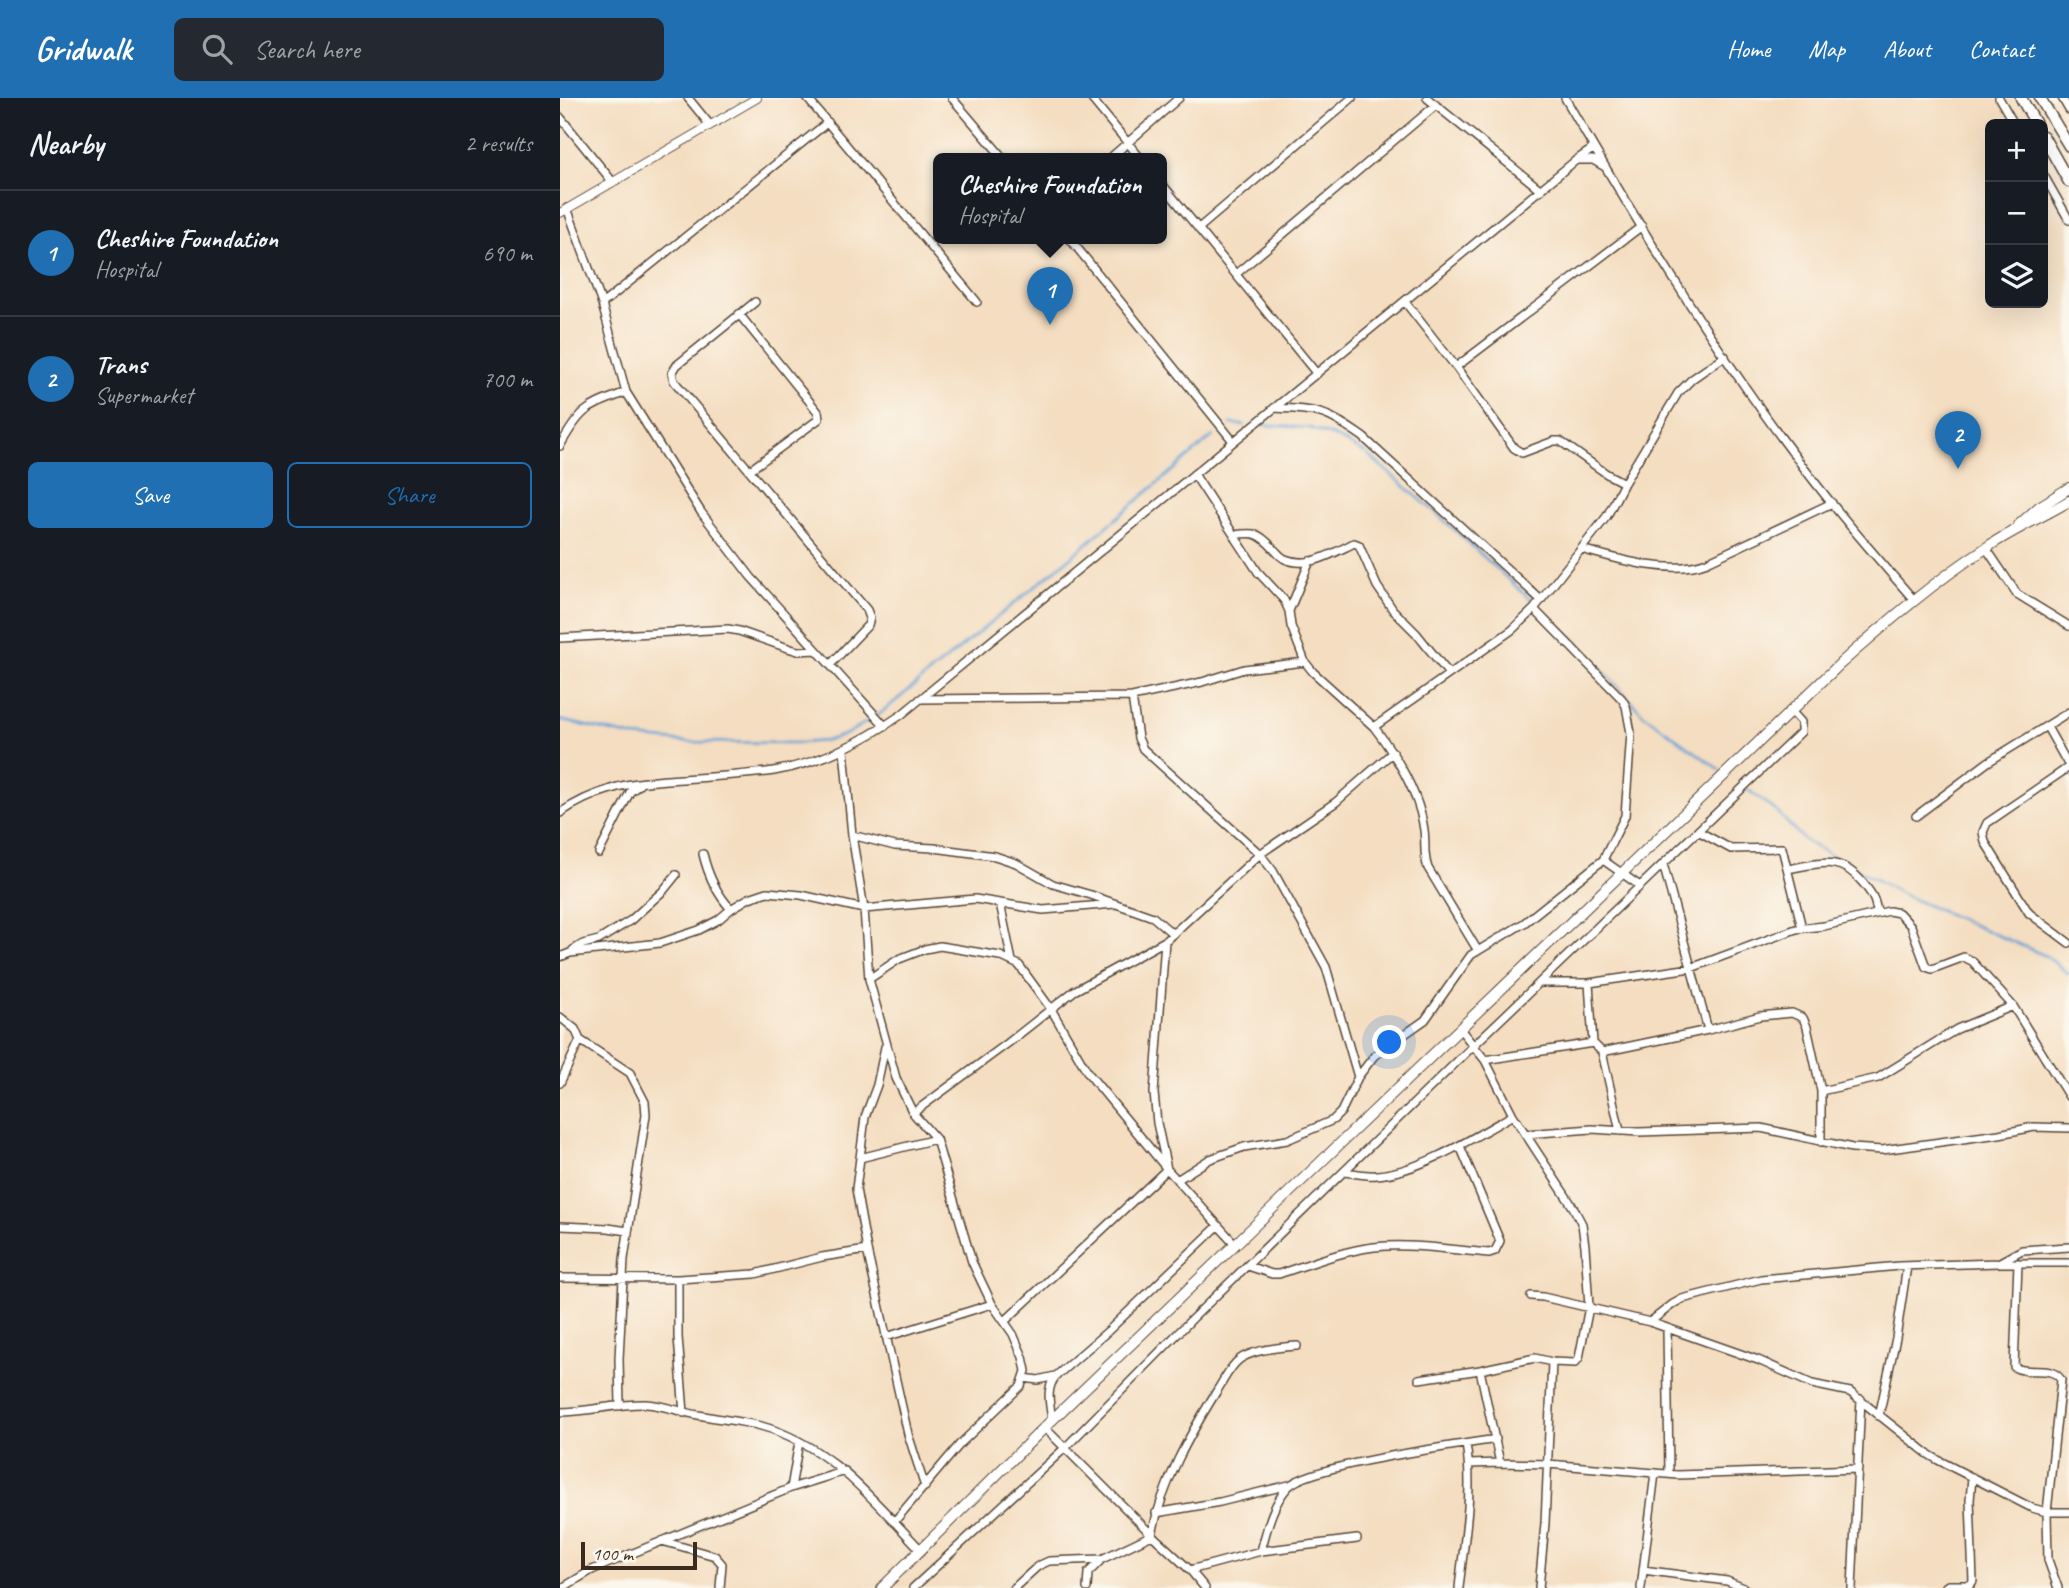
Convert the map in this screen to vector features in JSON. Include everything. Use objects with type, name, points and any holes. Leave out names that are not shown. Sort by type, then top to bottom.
[{"type":"main road","points":[[2021,98],[2033,119]]},
{"type":"main road","points":[[2040,98],[2069,146]]},
{"type":"main road","points":[[2048,145],[2069,182]]},
{"type":"main road","points":[[882,1588],[1049,1424],[1840,664],[1914,600],[2013,530],[2039,507],[2069,488]]},
{"type":"main road","points":[[2013,530],[2069,501]]},
{"type":"street","points":[[688,98],[710,125]]},
{"type":"street","points":[[757,98],[564,211],[602,304],[626,392],[701,512],[751,578],[885,726]]},
{"type":"street","points":[[807,98],[977,302]]},
{"type":"street","points":[[952,98],[999,153]]},
{"type":"street","points":[[1091,98],[1136,153]]},
{"type":"street","points":[[1117,153],[1179,98]]},
{"type":"street","points":[[1199,228],[1352,98]]},
{"type":"street","points":[[1427,98],[1541,190]]},
{"type":"street","points":[[1565,98],[1725,356],[1791,451],[1914,600]]},
{"type":"street","points":[[1998,98],[2011,119]]},
{"type":"street","points":[[2062,98],[2069,110]]},
{"type":"street","points":[[1236,274],[1436,105]]},
{"type":"street","points":[[560,117],[612,181]]},
{"type":"street","points":[[602,304],[828,122]]},
{"type":"street","points":[[560,813],[579,801],[610,789],[642,783],[774,771],[807,764],[844,750],[885,726],[1594,148]]},
{"type":"street","points":[[1575,161],[1593,160],[1609,169]]},
{"type":"street","points":[[2048,182],[2069,220]]},
{"type":"street","points":[[1167,190],[1317,374]]},
{"type":"street","points":[[1456,367],[1642,226]]},
{"type":"street","points":[[1074,244],[1233,441]]},
{"type":"street","points":[[755,302],[677,365],[672,373],[674,381],[867,610],[870,618],[868,625],[830,665]]},
{"type":"street","points":[[1405,302],[1514,448],[1522,453],[1554,440],[1560,441],[1624,483]]},
{"type":"street","points":[[739,314],[818,412],[819,419],[750,470]]},
{"type":"street","points":[[1374,727],[1512,630],[1534,609],[1607,516],[1678,393],[1692,379],[1725,356]]},
{"type":"street","points":[[560,446],[587,407],[626,392]]},
{"type":"street","points":[[1274,408],[1316,411],[1337,419],[1354,431],[1541,600]]},
{"type":"street","points":[[1194,474],[1258,572],[1281,595],[1289,611],[1291,626],[1305,662],[1374,727],[1393,752],[1412,791],[1420,816],[1424,831],[1424,859],[1478,951]]},
{"type":"street","points":[[1581,549],[1636,564],[1693,566],[1707,562],[1832,503]]},
{"type":"street","points":[[1234,535],[1252,532],[1259,534],[1284,559],[1310,561],[1325,558],[1354,543],[1359,545],[1377,586],[1393,610],[1416,633],[1449,674]]},
{"type":"street","points":[[1986,548],[2017,594],[2069,626]]},
{"type":"street","points":[[1289,611],[1310,561]]},
{"type":"street","points":[[1177,1180],[1210,1160],[1244,1147],[1287,1140],[1333,1120],[1341,1112],[1358,1077],[1374,1056],[1425,1020],[1467,960],[1524,923],[1602,860],[1625,816],[1631,737],[1626,706],[1534,609]]},
{"type":"street","points":[[560,638],[728,629],[798,651],[815,650]]},
{"type":"street","points":[[920,699],[1132,697],[1202,682],[1244,668],[1305,662]]},
{"type":"street","points":[[1132,697],[1138,737],[1143,749],[1260,853],[1273,871],[1326,967],[1358,1077]]},
{"type":"street","points":[[914,1588],[1066,1447],[1473,1046],[1801,732],[1801,722],[1791,711]]},
{"type":"street","points":[[1916,816],[1988,762],[2069,712]]},
{"type":"street","points":[[2047,727],[2069,766],[1986,823],[1984,842],[2029,913],[2069,943]]},
{"type":"street","points":[[844,750],[852,835],[864,909],[869,979],[896,1078],[913,1113],[936,1139],[972,1262],[992,1304],[1005,1321],[1023,1357],[1026,1371],[1021,1386],[960,1444],[894,1522]]},
{"type":"street","points":[[913,1113],[1074,991],[1165,941],[1260,853],[1336,802],[1393,752]]},
{"type":"street","points":[[599,853],[630,792],[642,783]]},
{"type":"street","points":[[1698,831],[1731,849],[1780,847],[1802,928]]},
{"type":"street","points":[[852,835],[895,846],[995,856],[1016,863],[1053,884],[1153,918],[1173,934]]},
{"type":"street","points":[[703,854],[713,884],[721,899],[731,909]]},
{"type":"street","points":[[1602,860],[1640,886]]},
{"type":"street","points":[[1663,863],[1708,1030]]},
{"type":"street","points":[[1788,869],[1822,863],[1844,866],[1854,873],[1873,895],[1877,912]]},
{"type":"street","points":[[560,957],[583,944],[599,940],[631,920],[663,891],[676,875]]},
{"type":"street","points":[[570,953],[660,943],[699,930],[749,898],[767,892],[801,895],[864,909],[975,900],[1043,910],[1115,904]]},
{"type":"street","points":[[1000,903],[1012,961]]},
{"type":"street","points":[[1540,983],[1589,983],[1691,968],[1790,931],[1824,926],[1877,912],[1894,911],[1913,929],[1926,967],[1932,969],[1967,957],[2013,1006],[2069,1097]]},
{"type":"street","points":[[1165,941],[1154,1093],[1155,1112],[1167,1169]]},
{"type":"street","points":[[869,979],[899,959],[940,946],[1000,956],[1012,961],[1023,969],[1051,1009],[1088,1073],[1167,1169],[1236,1245]]},
{"type":"street","points":[[1589,983],[1593,1043],[1602,1052],[1620,1131]]},
{"type":"street","points":[[1821,1091],[1878,1078],[1957,1029],[2013,1006]]},
{"type":"street","points":[[1602,1052],[1760,1016],[1792,1013],[1800,1015],[1807,1027],[1821,1091],[1821,1142]]},
{"type":"street","points":[[560,1017],[575,1029],[580,1040],[630,1073],[645,1102],[646,1115],[623,1278],[619,1359],[620,1406]]},
{"type":"street","points":[[1419,1379],[1535,1358],[1552,1362],[1578,1361],[1589,1307],[1586,1246],[1578,1215],[1513,1115],[1485,1060],[1460,1029]]},
{"type":"street","points":[[560,1083],[580,1040]]},
{"type":"street","points":[[886,1043],[877,1085],[865,1117],[856,1189],[908,1434],[925,1487]]},
{"type":"street","points":[[1485,1060],[1593,1043]]},
{"type":"street","points":[[1344,1172],[1374,1176],[1402,1170],[1460,1146],[1513,1115]]},
{"type":"street","points":[[1525,1134],[1592,1129],[1691,1132],[1761,1128],[1852,1148],[1882,1150],[2034,1127],[2069,1128]]},
{"type":"street","points":[[860,1158],[936,1139]]},
{"type":"street","points":[[1248,1266],[1279,1274],[1335,1256],[1373,1248],[1416,1247],[1489,1253],[1495,1251],[1500,1241],[1460,1146]]},
{"type":"street","points":[[1005,1321],[1167,1169]]},
{"type":"street","points":[[560,1226],[628,1231]]},
{"type":"street","points":[[1205,1588],[1066,1447],[1049,1424],[1048,1396],[1049,1384],[1056,1376],[1219,1226]]},
{"type":"street","points":[[1999,1263],[2022,1250],[2069,1247]]},
{"type":"street","points":[[560,1278],[678,1279],[755,1274],[822,1257],[867,1250]]},
{"type":"street","points":[[2018,1263],[2014,1367],[2053,1372],[2061,1380],[2047,1512],[2048,1560],[2058,1588]]},
{"type":"street","points":[[1650,1322],[1677,1301],[1754,1280],[1908,1266],[2069,1263]]},
{"type":"street","points":[[1879,1416],[1908,1266]]},
{"type":"street","points":[[678,1279],[678,1337],[684,1413]]},
{"type":"street","points":[[1531,1296],[1650,1322],[1758,1360],[1812,1384],[1850,1392],[1928,1454],[2028,1507],[2047,1512],[2069,1512]]},
{"type":"street","points":[[886,1337],[992,1304]]},
{"type":"street","points":[[1667,1328],[1669,1475]]},
{"type":"street","points":[[1152,1535],[1156,1513],[1181,1453],[1228,1372],[1241,1359],[1270,1349],[1297,1346]]},
{"type":"street","points":[[1539,1588],[1552,1362]]},
{"type":"street","points":[[1480,1370],[1500,1463]]},
{"type":"street","points":[[1024,1378],[1038,1380],[1056,1376]]},
{"type":"street","points":[[1852,1588],[1861,1399]]},
{"type":"street","points":[[560,1412],[648,1404],[762,1426],[799,1442],[845,1471],[921,1550]]},
{"type":"street","points":[[560,1420],[578,1412]]},
{"type":"street","points":[[1156,1513],[1220,1502],[1290,1485],[1339,1466],[1496,1438]]},
{"type":"street","points":[[791,1488],[799,1442]]},
{"type":"street","points":[[1459,1588],[1470,1491],[1466,1444]]},
{"type":"street","points":[[1469,1464],[1548,1465],[1669,1475],[1858,1469]]},
{"type":"street","points":[[562,1588],[592,1570],[662,1541],[791,1488],[845,1471]]},
{"type":"street","points":[[1641,1588],[1655,1473]]},
{"type":"street","points":[[1944,1588],[1948,1585],[1970,1585],[1973,1581],[1970,1500],[1972,1477]]},
{"type":"street","points":[[1261,1551],[1270,1516],[1290,1485]]},
{"type":"street","points":[[1087,1588],[1088,1573],[1102,1559],[1152,1535]]},
{"type":"street","points":[[1190,1570],[1261,1551],[1357,1539]]},
{"type":"street","points":[[662,1541],[707,1553],[719,1559],[722,1564],[720,1588]]},
{"type":"street","points":[[1014,1588],[1038,1566],[1048,1561],[1102,1559]]},
{"type":"street","points":[[1643,1570],[1727,1581],[1744,1588]]},
{"type":"waterway","points":[[1231,424],[1244,425]]},
{"type":"waterway","points":[[1262,425],[1310,428],[1338,438],[1367,454],[1532,601]]},
{"type":"waterway","points":[[560,720],[635,737],[686,742],[799,743],[826,741],[847,734],[881,713],[1213,436]]},
{"type":"waterway","points":[[1542,610],[1577,642],[1643,714],[1720,770]]},
{"type":"waterway","points":[[1747,789],[1776,811],[1805,841],[1908,897],[2046,956],[2069,974]]},
{"type":"place","name":"Cheshire Foundation","points":[[1050,325]]},
{"type":"place","name":"Trans","points":[[1958,469]]}]
